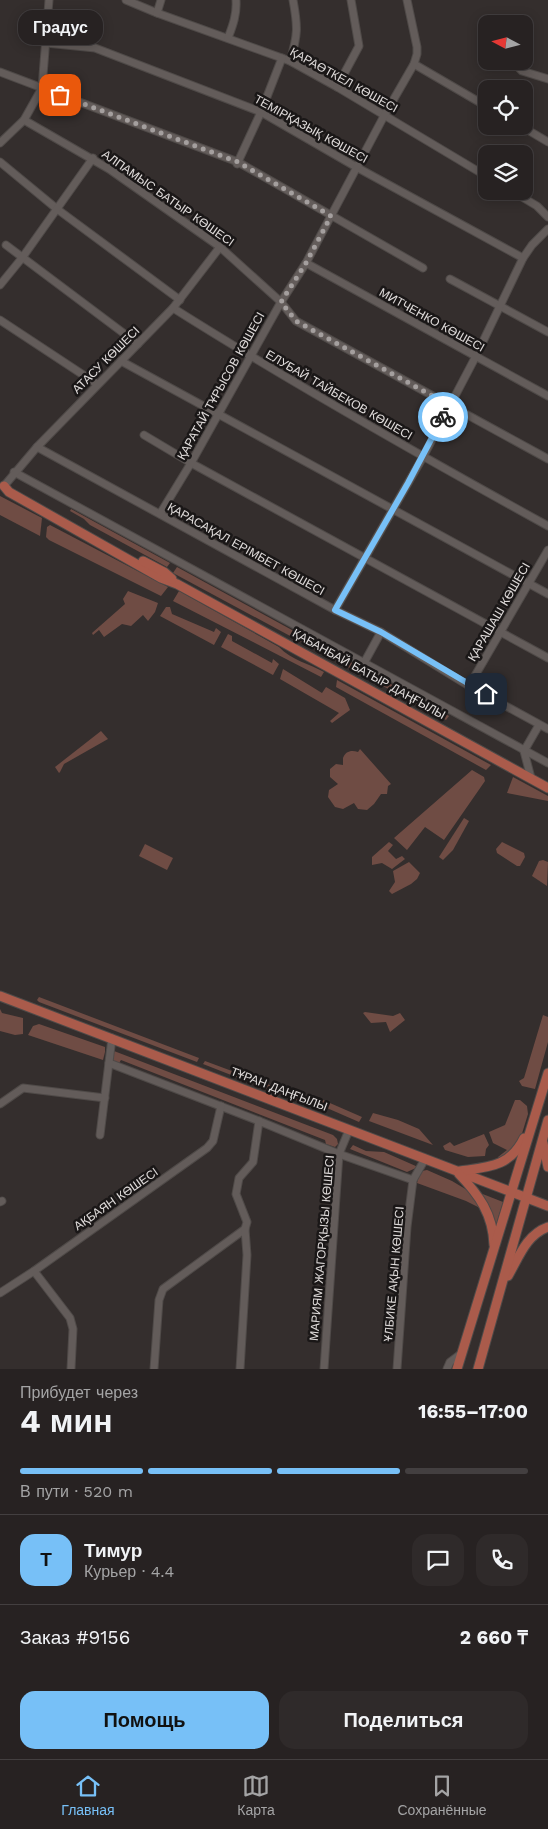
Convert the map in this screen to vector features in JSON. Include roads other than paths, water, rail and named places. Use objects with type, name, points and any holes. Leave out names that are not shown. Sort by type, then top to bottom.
[{"type":"main road","name":"ҚАБАНБАЙ БАТЫР ДАҢҒЫЛЫ","points":[[2,485],[9,492],[48,515],[161,578],[177,584],[548,788]]},
{"type":"main road","name":"ТҰРАН ДАҢҒЫЛЫ","points":[[0,996],[548,1206]]},
{"type":"main road","points":[[458,1369],[548,1073]]},
{"type":"main road","points":[[481,1367],[548,1120]]},
{"type":"main road","points":[[457,1172],[490,1166],[506,1160],[521,1146],[533,1122]]},
{"type":"main road","points":[[542,1140],[548,1167]]},
{"type":"main road","points":[[457,1172],[470,1186],[488,1212],[494,1238],[494,1252]]},
{"type":"main road","points":[[501,1290],[527,1242],[532,1236],[548,1228]]},
{"type":"street","points":[[0,143],[24,120],[42,88],[49,0]]},
{"type":"street","name":"ҚАРАӨТКЕЛ КӨШЕСІ","points":[[126,0],[290,61],[478,171]]},
{"type":"street","points":[[157,13],[161,0]]},
{"type":"street","points":[[228,38],[235,20],[236,0]]},
{"type":"street","points":[[290,61],[297,38],[298,26],[293,0]]},
{"type":"street","points":[[337,87],[360,46],[351,0]]},
{"type":"street","name":"ҚАРАТАЙ ТҰРЫСОВ КӨШЕСІ","points":[[160,514],[191,463],[281,302],[306,263],[384,116],[414,64],[417,54],[407,0]]},
{"type":"street","name":"ТЕМІРҚАЗЫҚ КӨШЕСІ","points":[[46,43],[95,48],[262,112],[358,168],[523,258]]},
{"type":"street","points":[[238,163],[262,112],[282,58]]},
{"type":"street","points":[[414,64],[478,101]]},
{"type":"street","points":[[521,70],[522,72],[548,79]]},
{"type":"street","points":[[0,72],[238,163],[423,268]]},
{"type":"street","name":"АЛПАМЫС БАТЫР КӨШЕСІ","points":[[24,120],[93,158],[220,247],[281,302],[296,321],[548,459]]},
{"type":"street","points":[[533,133],[548,142]]},
{"type":"street","points":[[0,285],[22,258],[93,158]]},
{"type":"street","points":[[0,162],[57,209],[180,300]]},
{"type":"street","points":[[528,200],[538,206],[548,217]]},
{"type":"street","points":[[335,610],[423,457],[476,356],[523,258],[546,233]]},
{"type":"street","points":[[6,245],[138,344]]},
{"type":"street","name":"АТАСУ КӨШЕСІ","points":[[2,485],[97,384],[173,308],[220,247]]},
{"type":"street","name":"МИТЧЕНКО КӨШЕСІ","points":[[306,263],[548,396]]},
{"type":"street","points":[[450,278],[548,332]]},
{"type":"street","name":"ЕЛУБАЙ ТАЙБЕКОВ КӨШЕСІ","points":[[173,308],[250,356],[423,457],[548,526]]},
{"type":"street","points":[[0,320],[97,384]]},
{"type":"street","points":[[121,362],[548,594]]},
{"type":"street","points":[[144,435],[191,463],[548,658]]},
{"type":"street","name":"ҚАРАСАҚАЛ ЕРІМБЕТ КӨШЕСІ","points":[[37,447],[335,610],[381,632],[469,686],[548,729]]},
{"type":"street","points":[[14,472],[548,763]]},
{"type":"street","name":"ҚАРАШАШ КӨШЕСІ","points":[[469,686],[548,550]]},
{"type":"street","points":[[364,663],[381,632]]},
{"type":"street","points":[[531,778],[524,751],[539,725]]},
{"type":"street","points":[[100,1135],[112,1038]]},
{"type":"street","points":[[109,1063],[260,1120],[339,1154],[413,1180],[425,1159]]},
{"type":"street","points":[[0,1104],[23,1088],[104,1098]]},
{"type":"street","name":"АҚБАЯН КӨШЕСІ","points":[[0,1293],[207,1148],[213,1141],[221,1106]]},
{"type":"street","points":[[240,1369],[246,1255],[245,1229],[247,1222],[236,1194],[239,1178],[253,1162],[260,1120]]},
{"type":"street","name":"МАРИЯМ ЖАГОРҚЫЗЫ КӨШЕСІ","points":[[324,1369],[339,1154],[349,1130]]},
{"type":"street","name":"ҰЛБИКЕ АҚЫН КӨШЕСІ","points":[[397,1369],[407,1227],[413,1180]]},
{"type":"street","points":[[154,1369],[158,1300],[163,1290],[245,1229]]},
{"type":"street","points":[[34,1271],[70,1318],[73,1329],[71,1369]]},
{"type":"street","points":[[447,1369],[450,1362],[462,1352]]},
{"type":"place","name":"Градус","points":[[60,95]]}]
